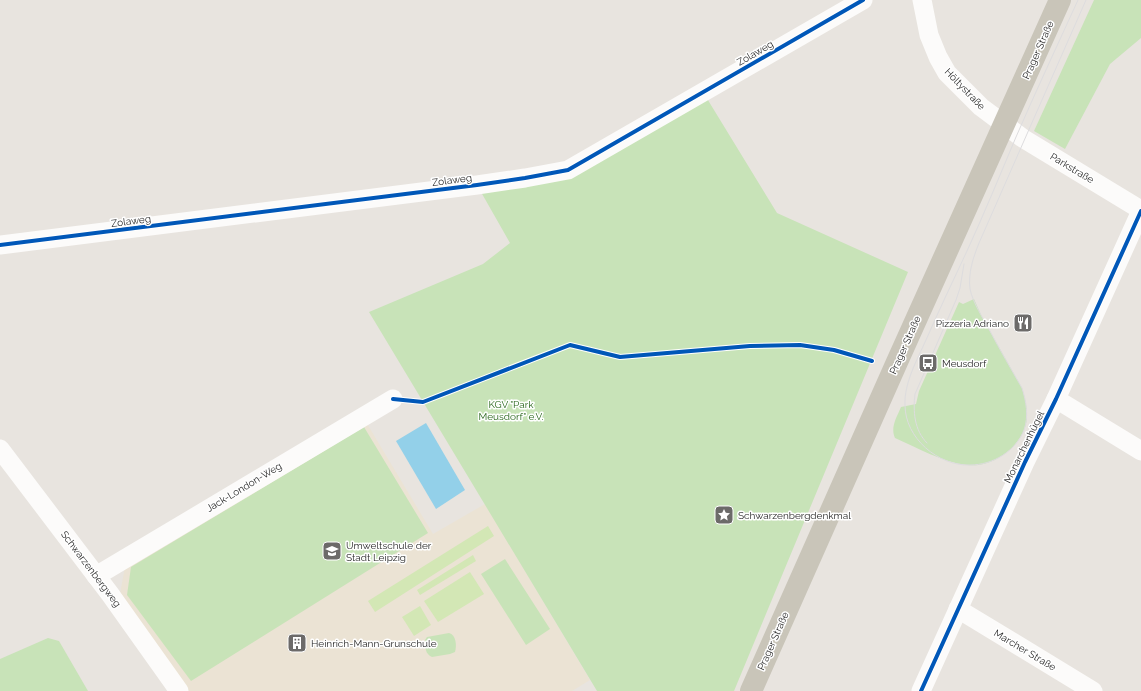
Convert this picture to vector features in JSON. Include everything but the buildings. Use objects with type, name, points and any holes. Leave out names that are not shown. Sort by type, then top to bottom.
[{"type":"main road","name":"Prager Straße","points":[[751,691],[1060,0]]},
{"type":"street","name":"Zolaweg","points":[[0,245],[477,185],[568,170],[864,0]]},
{"type":"street","name":"Höltystraße","points":[[922,0],[929,35],[938,57],[948,72],[981,107],[1005,125]]},
{"type":"street","name":"Parkstraße","points":[[1005,125],[1024,139],[1141,210]]},
{"type":"street","name":"Monarchenhügel","points":[[921,691],[1025,462],[1056,399],[1141,210]]},
{"type":"street","name":"Jack-London-Weg","points":[[96,576],[393,399]]},
{"type":"street","points":[[1056,399],[1141,451]]},
{"type":"street","name":"Schwarzenbergweg","points":[[0,449],[96,576],[179,691]]},
{"type":"street","name":"Marcher Straße","points":[[958,609],[1093,691]]},
{"type":"shaded area","name":"Umweltschule der Stadt Leipzig","points":[[366,422],[433,534],[485,504],[590,680],[572,691],[189,691],[119,599],[125,567]]},
{"type":"green space","points":[[1094,0],[1141,0],[1141,38],[1110,64],[1065,149],[1034,131]]},
{"type":"green space","name":"KGV \"Park Meusdorf\" e.V.","points":[[703,92],[777,213],[908,272],[734,691],[597,691],[369,312],[483,264],[510,243],[477,185],[568,170]]},
{"type":"green space","points":[[974,299],[982,317],[1022,388],[1026,404],[1027,420],[1020,438],[1008,451],[993,461],[984,464],[967,465],[948,461],[895,438],[893,430],[901,407],[916,404],[919,391],[959,302],[963,304]]},
{"type":"green space","points":[[364,427],[428,533],[191,681],[127,595],[131,567]]},
{"type":"green space","points":[[488,526],[494,536],[375,612],[368,601]]},
{"type":"green space","points":[[473,555],[476,561],[420,595],[417,590]]},
{"type":"green space","points":[[505,559],[550,629],[526,645],[481,574]]},
{"type":"green space","points":[[470,572],[484,594],[438,622],[424,601]]},
{"type":"green space","points":[[420,606],[431,625],[414,636],[402,617]]},
{"type":"green space","points":[[449,633],[453,636],[455,641],[455,652],[432,657],[430,656],[425,648],[425,640],[427,637]]},
{"type":"green space","points":[[48,638],[59,641],[88,691],[0,691],[0,659]]},
{"type":"water","points":[[426,423],[465,490],[436,509],[396,441]]},
{"type":"tram line","points":[[1078,0],[909,380],[905,397],[905,405],[906,417],[911,428],[917,439],[926,448],[946,461],[970,465],[995,459],[1003,455],[1015,444],[1020,438],[1026,425],[1025,398],[1022,388],[973,300],[970,289],[970,271],[979,243],[1086,0]]},
{"type":"tram line","points":[[927,443],[919,432],[915,420],[915,394],[956,300],[960,288],[964,264]]},
{"type":"cycle path","points":[[0,245],[477,185],[568,170],[863,0]]},
{"type":"cycle path","points":[[921,691],[1141,211]]},
{"type":"cycle path","points":[[393,399],[423,402],[570,345],[620,357],[750,346],[800,345],[834,350],[872,361]]},
{"type":"place","name":"Pizzeria Adriano","points":[[1023,323]]},
{"type":"place","name":"Meusdorf","points":[[928,363]]},
{"type":"place","name":"Schwarzenbergdenkmal","points":[[724,515]]},
{"type":"place","name":"Umweltschule der Stadt Leipzig","points":[[332,551]]},
{"type":"place","name":"Heinrich-Mann-Grunschule","points":[[297,643]]}]
